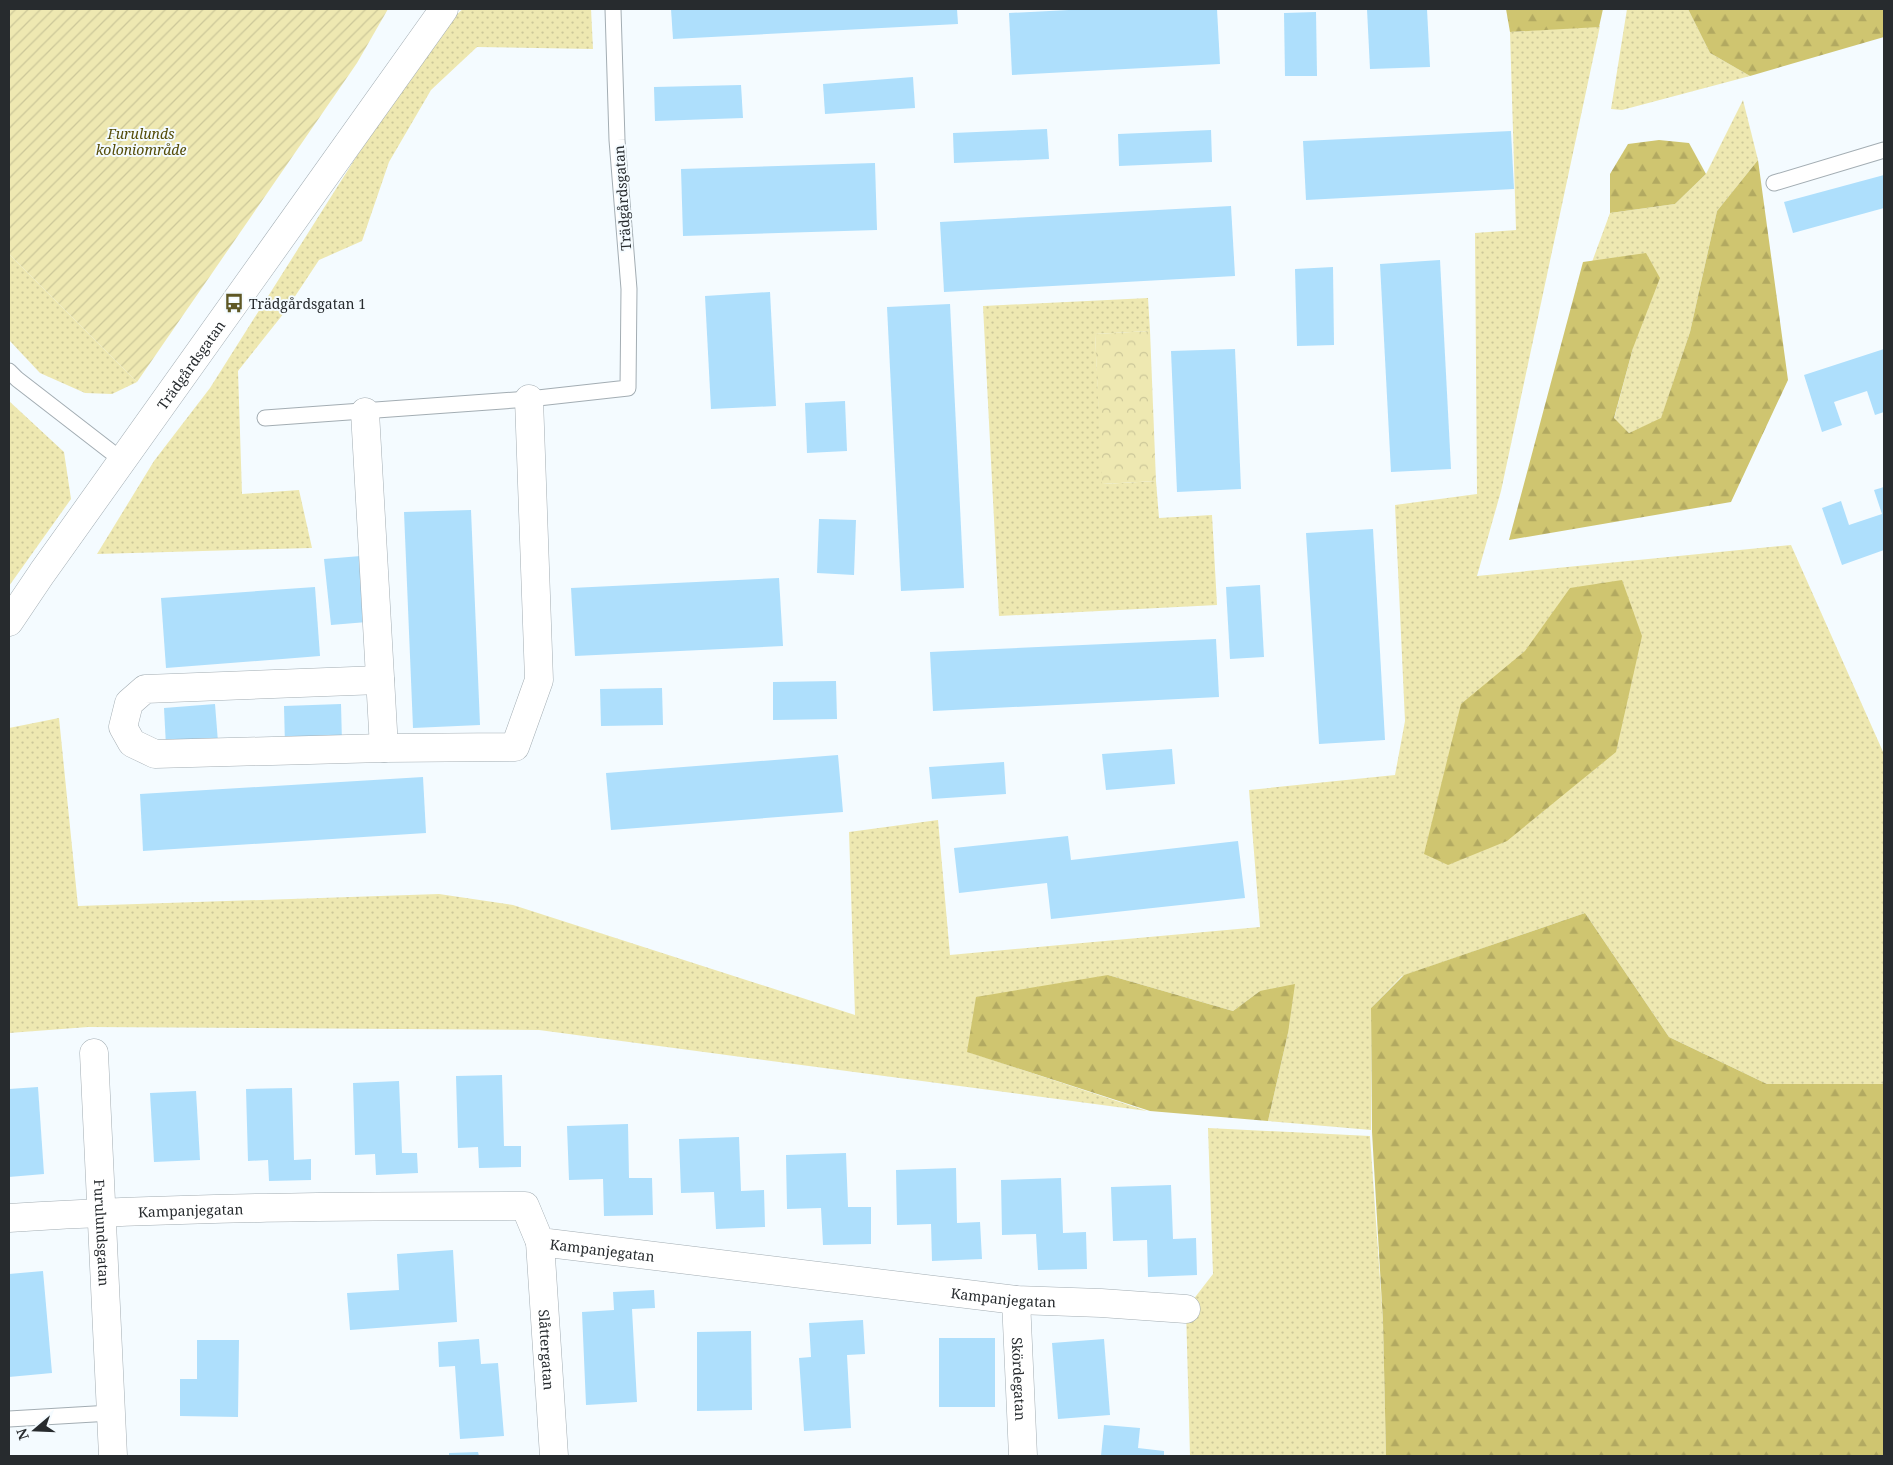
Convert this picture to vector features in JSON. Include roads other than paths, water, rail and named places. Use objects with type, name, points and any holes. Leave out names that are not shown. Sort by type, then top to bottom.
[{"type":"street","name":"Trädgårdsgatan","points":[[9,622],[444,9]]},
{"type":"street","points":[[380,680],[145,689],[129,703],[123,727],[132,743],[155,754],[384,748],[515,747],[539,680],[529,399]]},
{"type":"street","points":[[365,412],[384,748]]},
{"type":"street","name":"Furulundsgatan","points":[[94,1053],[113,1456]]},
{"type":"street","name":"Kampanjegatan","points":[[9,1218],[102,1212],[407,1206],[525,1206],[540,1242],[1016,1300],[1186,1309]]},
{"type":"street","name":"Slåttergatan","points":[[540,1242],[554,1456]]},
{"type":"street","name":"Skördegatan","points":[[1016,1300],[1023,1456]]},
{"type":"lane","name":"Trädgårdsgatan","points":[[529,399],[628,388],[629,289],[617,140],[612,9]]},
{"type":"lane","points":[[1774,183],[1884,150]]},
{"type":"lane","points":[[9,370],[17,379],[123,461]]},
{"type":"lane","points":[[265,418],[529,399]]},
{"type":"lane","points":[[9,1419],[112,1413]]},
{"type":"place","name":"Trädgårdsgatan 1","points":[[234,303]]},
{"type":"park label","name":"Furulunds koloniområde","points":[[141,142]]}]
